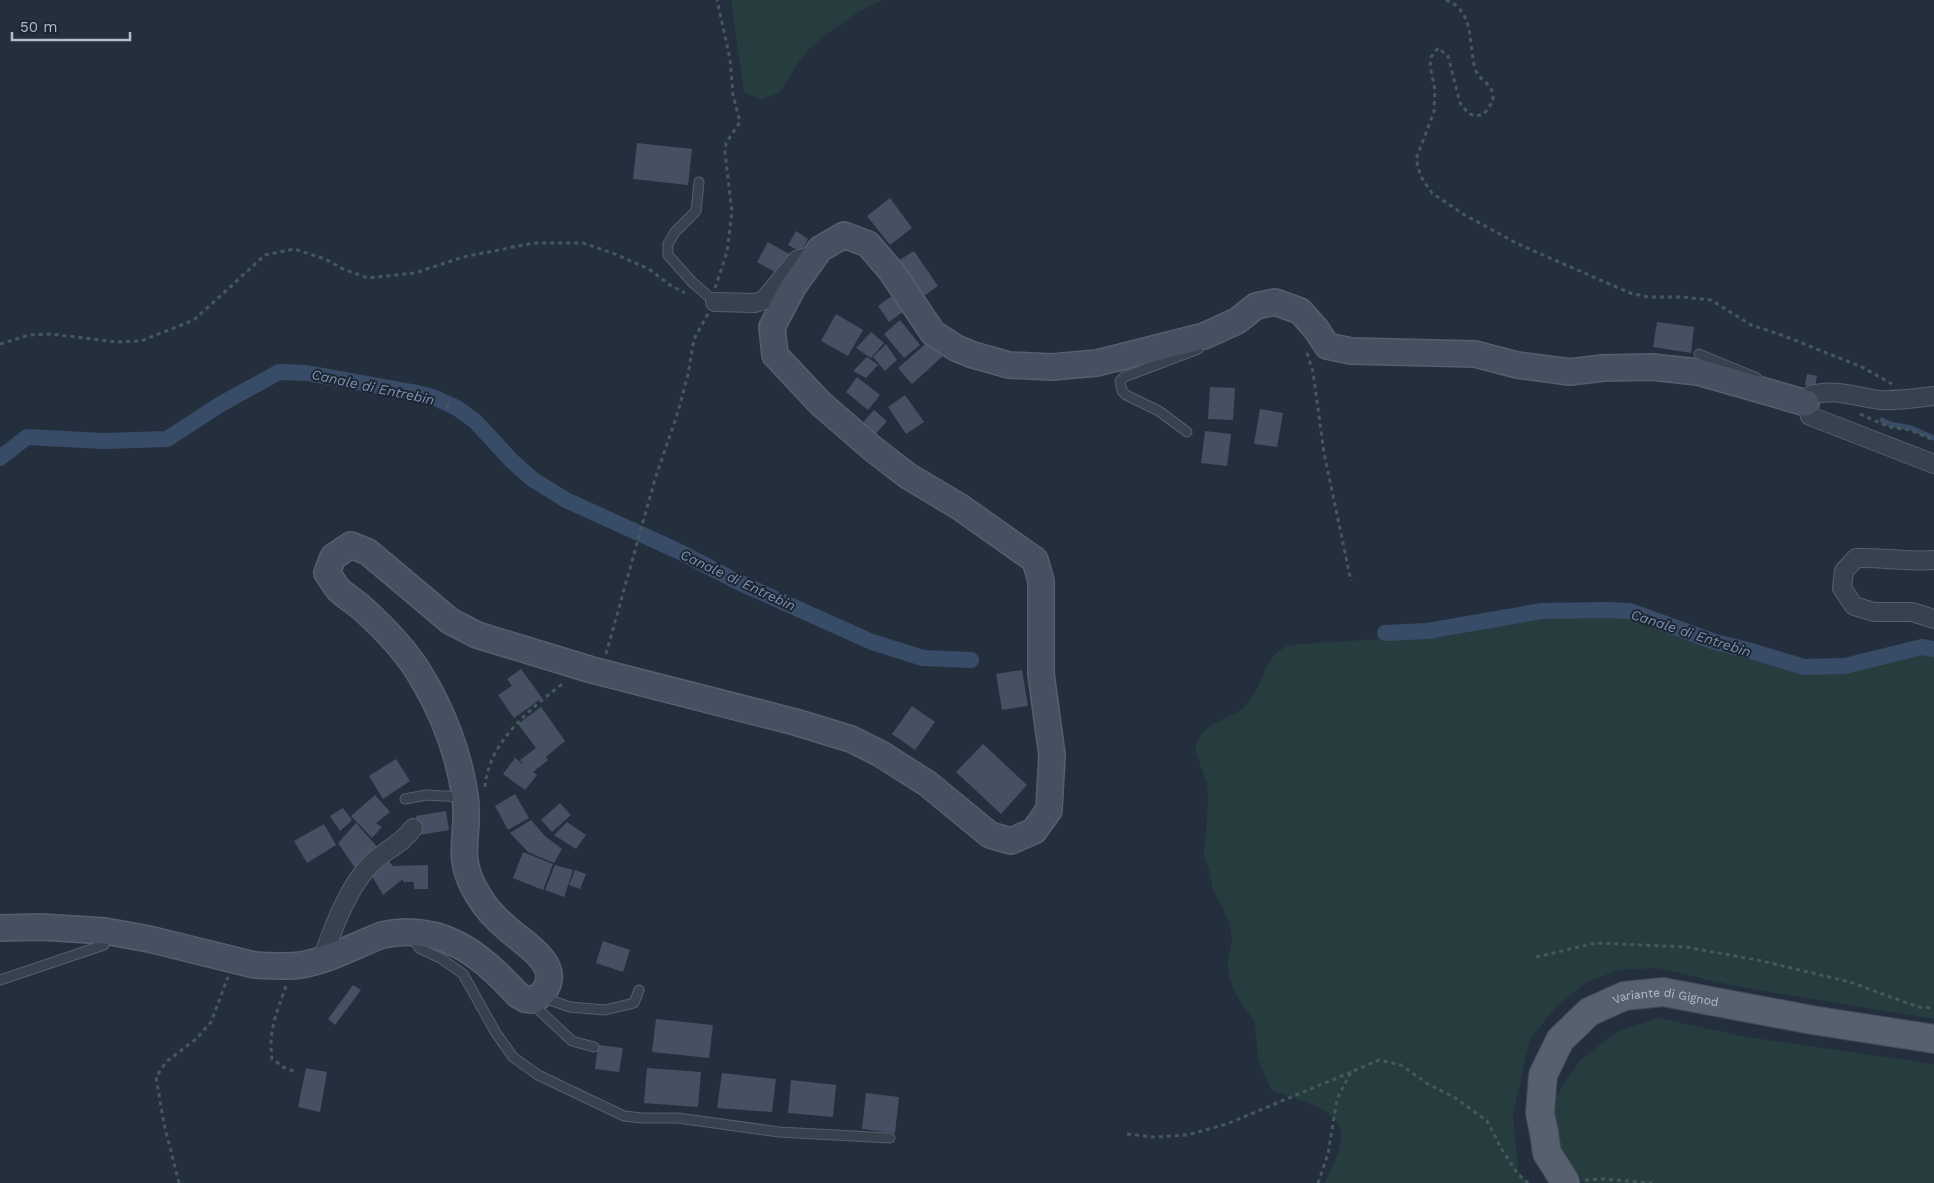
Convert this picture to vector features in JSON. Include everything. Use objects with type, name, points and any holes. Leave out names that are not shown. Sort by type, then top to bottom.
[{"type":"main road","name":"Variante di Gignod","points":[[1571,1182],[1547,1153],[1540,1114],[1543,1075],[1560,1040],[1589,1012],[1624,996],[1664,992],[1812,1020],[1934,1038]]},
{"type":"street","points":[[0,928],[41,927],[105,931],[149,939],[254,965],[290,966],[322,959],[382,936],[410,931],[433,934],[465,948],[485,960],[518,995],[525,998],[538,996],[550,979],[549,971],[534,950],[507,928],[479,898],[470,882],[464,865],[463,847],[475,793],[459,764],[434,698],[420,674],[399,645],[353,600],[338,589],[328,573],[333,556],[351,546],[368,552],[450,620],[478,635],[592,670],[795,722],[851,739],[881,754],[928,784],[990,835],[1011,841],[1034,831],[1049,810],[1052,755],[1040,674],[1041,582],[1035,560],[960,506],[908,476],[873,449],[820,403],[775,355],[772,327],[793,287],[820,249],[844,235],[868,244],[891,271],[934,333],[956,348],[973,356],[1009,365],[1052,366],[1097,363],[1204,336],[1237,321],[1244,322],[1256,306],[1275,302],[1300,310],[1327,346],[1351,351],[1474,354],[1517,365],[1570,372],[1603,368],[1652,367],[1698,372],[1806,403]]},
{"type":"street","points":[[716,302],[755,303],[764,300],[797,260],[815,255]]},
{"type":"street","points":[[1806,403],[1812,394],[1821,392],[1857,395],[1880,400],[1901,400],[1934,396]]},
{"type":"street","points":[[1806,403],[1810,416],[1934,464]]},
{"type":"street","points":[[1934,560],[1856,558],[1844,571],[1842,588],[1854,606],[1874,612],[1912,612],[1934,619]]},
{"type":"street","points":[[322,959],[351,889],[370,864],[408,836],[413,828]]},
{"type":"lane","points":[[699,182],[696,211],[675,232],[668,244],[668,255],[692,282],[716,302]]},
{"type":"lane","points":[[1187,432],[1159,411],[1126,395],[1122,391],[1120,381],[1124,377],[1205,347]]},
{"type":"lane","points":[[1699,354],[1759,379],[1767,392]]},
{"type":"lane","points":[[405,799],[426,795],[475,793]]},
{"type":"lane","points":[[0,980],[104,945],[105,931]]},
{"type":"lane","points":[[410,931],[419,948],[442,959],[463,974],[496,1033],[514,1057],[538,1075],[624,1116],[678,1118],[779,1132],[890,1138]]},
{"type":"lane","points":[[594,1047],[572,1040],[539,1010],[538,996],[570,1007],[605,1010],[634,1004],[639,990]]},
{"type":"path","points":[[475,793],[494,756],[515,723],[568,679],[592,670],[602,661],[607,652],[655,478],[678,412],[688,374],[694,338],[716,302],[714,294],[727,252],[732,212],[725,153],[726,143],[740,122],[733,95],[730,59],[717,0]]},
{"type":"path","points":[[1446,0],[1453,3],[1463,12],[1472,40],[1475,67],[1479,78],[1491,88],[1493,101],[1484,114],[1475,116],[1468,113],[1460,103],[1448,56],[1438,48],[1431,57],[1430,66],[1435,90],[1434,112],[1416,158],[1421,177],[1432,193],[1463,214],[1518,244],[1630,293],[1648,297],[1682,297],[1711,300],[1751,325],[1780,334],[1862,367],[1891,383],[1901,400]]},
{"type":"path","points":[[0,344],[29,335],[51,334],[117,342],[141,341],[194,320],[265,255],[294,249],[325,259],[343,269],[368,278],[415,273],[464,257],[534,244],[583,243],[649,269],[670,285],[692,297],[708,303],[716,302]]},
{"type":"path","points":[[1304,347],[1313,372],[1324,453],[1351,581]]},
{"type":"path","points":[[368,389],[370,380]]},
{"type":"path","points":[[447,408],[450,400]]},
{"type":"path","points":[[1858,414],[1889,427],[1910,430],[1934,440]]},
{"type":"path","points":[[1536,957],[1596,942],[1686,947],[1762,961],[1850,982],[1918,1007],[1934,1008]]},
{"type":"path","points":[[180,1183],[164,1124],[156,1078],[166,1062],[196,1039],[211,1022],[224,990],[233,960]]},
{"type":"path","points":[[290,966],[290,976],[272,1025],[270,1042],[272,1059],[285,1068],[297,1072]]},
{"type":"path","points":[[1127,1134],[1154,1138],[1187,1135],[1219,1126],[1379,1060],[1401,1065],[1428,1084],[1454,1097],[1487,1120],[1517,1173],[1528,1183]]},
{"type":"path","points":[[1318,1183],[1328,1154],[1337,1099],[1351,1072]]},
{"type":"path","points":[[1571,1182],[1603,1180],[1652,1183]]},
{"type":"green space","points":[[731,0],[882,0],[858,12],[812,46],[800,60],[779,93],[761,99],[744,92]]},
{"type":"green space","points":[[1627,615],[1647,620],[1684,636],[1796,669],[1825,671],[1853,667],[1906,653],[1927,650],[1934,652],[1934,1019],[1740,987],[1657,968],[1619,970],[1587,982],[1558,1005],[1530,1039],[1513,1114],[1518,1170],[1526,1183],[1325,1183],[1340,1145],[1341,1132],[1338,1124],[1323,1110],[1271,1090],[1258,1059],[1255,1023],[1235,993],[1229,976],[1228,958],[1232,941],[1229,922],[1213,890],[1204,856],[1208,803],[1207,784],[1195,750],[1199,738],[1208,728],[1245,706],[1251,699],[1266,668],[1276,654],[1288,646],[1415,637],[1504,621]]},
{"type":"green space","points":[[1658,1018],[1747,1037],[1934,1064],[1934,1183],[1585,1183],[1568,1170],[1555,1138],[1555,1098],[1579,1061],[1619,1031]]},
{"type":"building","points":[[637,143],[692,149],[688,185],[633,179]]},
{"type":"building","points":[[890,198],[912,228],[890,245],[867,216]]},
{"type":"building","points":[[796,231],[808,239],[801,252],[788,245]]},
{"type":"building","points":[[768,242],[791,255],[780,275],[757,262]]},
{"type":"building","points":[[914,251],[938,286],[921,298],[896,262]]},
{"type":"building","points":[[893,295],[904,311],[889,322],[878,306]]},
{"type":"building","points":[[836,314],[863,330],[848,356],[821,341]]},
{"type":"building","points":[[900,320],[920,345],[904,358],[884,334]]},
{"type":"building","points":[[1657,322],[1694,327],[1691,353],[1653,347]]},
{"type":"building","points":[[871,332],[884,343],[871,358],[856,348]]},
{"type":"building","points":[[930,340],[943,356],[912,384],[898,368]]},
{"type":"building","points":[[886,344],[897,360],[885,371],[873,357]]},
{"type":"building","points":[[867,357],[878,365],[866,378],[853,371]]},
{"type":"building","points":[[1807,374],[1817,376],[1815,387],[1805,385]]},
{"type":"building","points":[[857,377],[880,395],[868,410],[846,392]]},
{"type":"building","points":[[1210,387],[1235,388],[1233,420],[1208,419]]},
{"type":"building","points":[[905,395],[924,422],[906,434],[888,407]]},
{"type":"building","points":[[1260,409],[1283,413],[1277,447],[1254,444]]},
{"type":"building","points":[[874,410],[887,421],[873,437],[860,426]]},
{"type":"building","points":[[1205,431],[1231,434],[1227,466],[1201,463]]},
{"type":"building","points":[[521,669],[542,698],[514,718],[498,695],[512,686],[507,679]]},
{"type":"building","points":[[1022,670],[1028,706],[1002,710],[996,674]]},
{"type":"building","points":[[912,706],[935,722],[915,750],[892,734]]},
{"type":"building","points":[[541,707],[565,741],[546,757],[548,760],[533,772],[537,775],[525,790],[503,774],[515,758],[524,765],[520,760],[536,748],[518,724]]},
{"type":"building","points":[[983,744],[1027,785],[1001,814],[956,772]]},
{"type":"building","points":[[396,759],[410,781],[383,799],[369,776]]},
{"type":"building","points":[[515,794],[529,818],[508,830],[495,806]]},
{"type":"building","points":[[375,795],[390,812],[376,823],[382,827],[372,838],[351,816]]},
{"type":"building","points":[[560,803],[571,815],[552,832],[541,820]]},
{"type":"building","points":[[343,808],[352,820],[340,831],[330,816]]},
{"type":"building","points":[[446,811],[449,830],[419,835],[416,816]]},
{"type":"building","points":[[531,820],[545,836],[562,849],[554,863],[528,852],[510,833]]},
{"type":"building","points":[[567,822],[586,835],[576,849],[554,835]]},
{"type":"building","points":[[356,823],[380,850],[355,868],[338,843]]},
{"type":"building","points":[[324,824],[336,845],[307,863],[294,841]]},
{"type":"building","points":[[523,852],[553,864],[543,890],[513,878]]},
{"type":"building","points":[[389,861],[393,866],[428,865],[428,889],[414,889],[414,882],[403,882],[403,879],[383,895],[372,876]]},
{"type":"building","points":[[555,865],[573,870],[564,897],[545,890]]},
{"type":"building","points":[[575,870],[586,874],[580,889],[569,885]]},
{"type":"building","points":[[603,941],[630,950],[623,972],[596,963]]},
{"type":"building","points":[[353,985],[361,990],[335,1025],[328,1019]]},
{"type":"building","points":[[656,1019],[713,1025],[709,1058],[652,1052]]},
{"type":"building","points":[[598,1045],[623,1048],[619,1072],[595,1069]]},
{"type":"building","points":[[306,1068],[327,1072],[320,1112],[298,1107]]},
{"type":"building","points":[[647,1068],[701,1072],[698,1107],[644,1103]]},
{"type":"building","points":[[722,1073],[776,1079],[772,1112],[717,1108]]},
{"type":"building","points":[[791,1080],[836,1085],[833,1117],[788,1113]]},
{"type":"building","points":[[866,1093],[899,1097],[895,1133],[862,1129]]},
{"type":"waterway","name":"Canale di Entrebin","points":[[0,458],[27,437],[103,441],[167,439],[221,404],[279,372],[307,373],[412,392],[433,397],[457,408],[475,421],[512,461],[532,479],[566,500],[678,551],[736,581],[872,642],[923,658],[971,660]]},
{"type":"waterway","points":[[1882,420],[1890,424],[1911,428],[1934,438]]},
{"type":"waterway","name":"Canale di Entrebin","points":[[1385,633],[1427,631],[1542,611],[1606,610],[1630,611],[1715,642],[1804,667],[1845,666],[1922,647],[1934,649]]}]
